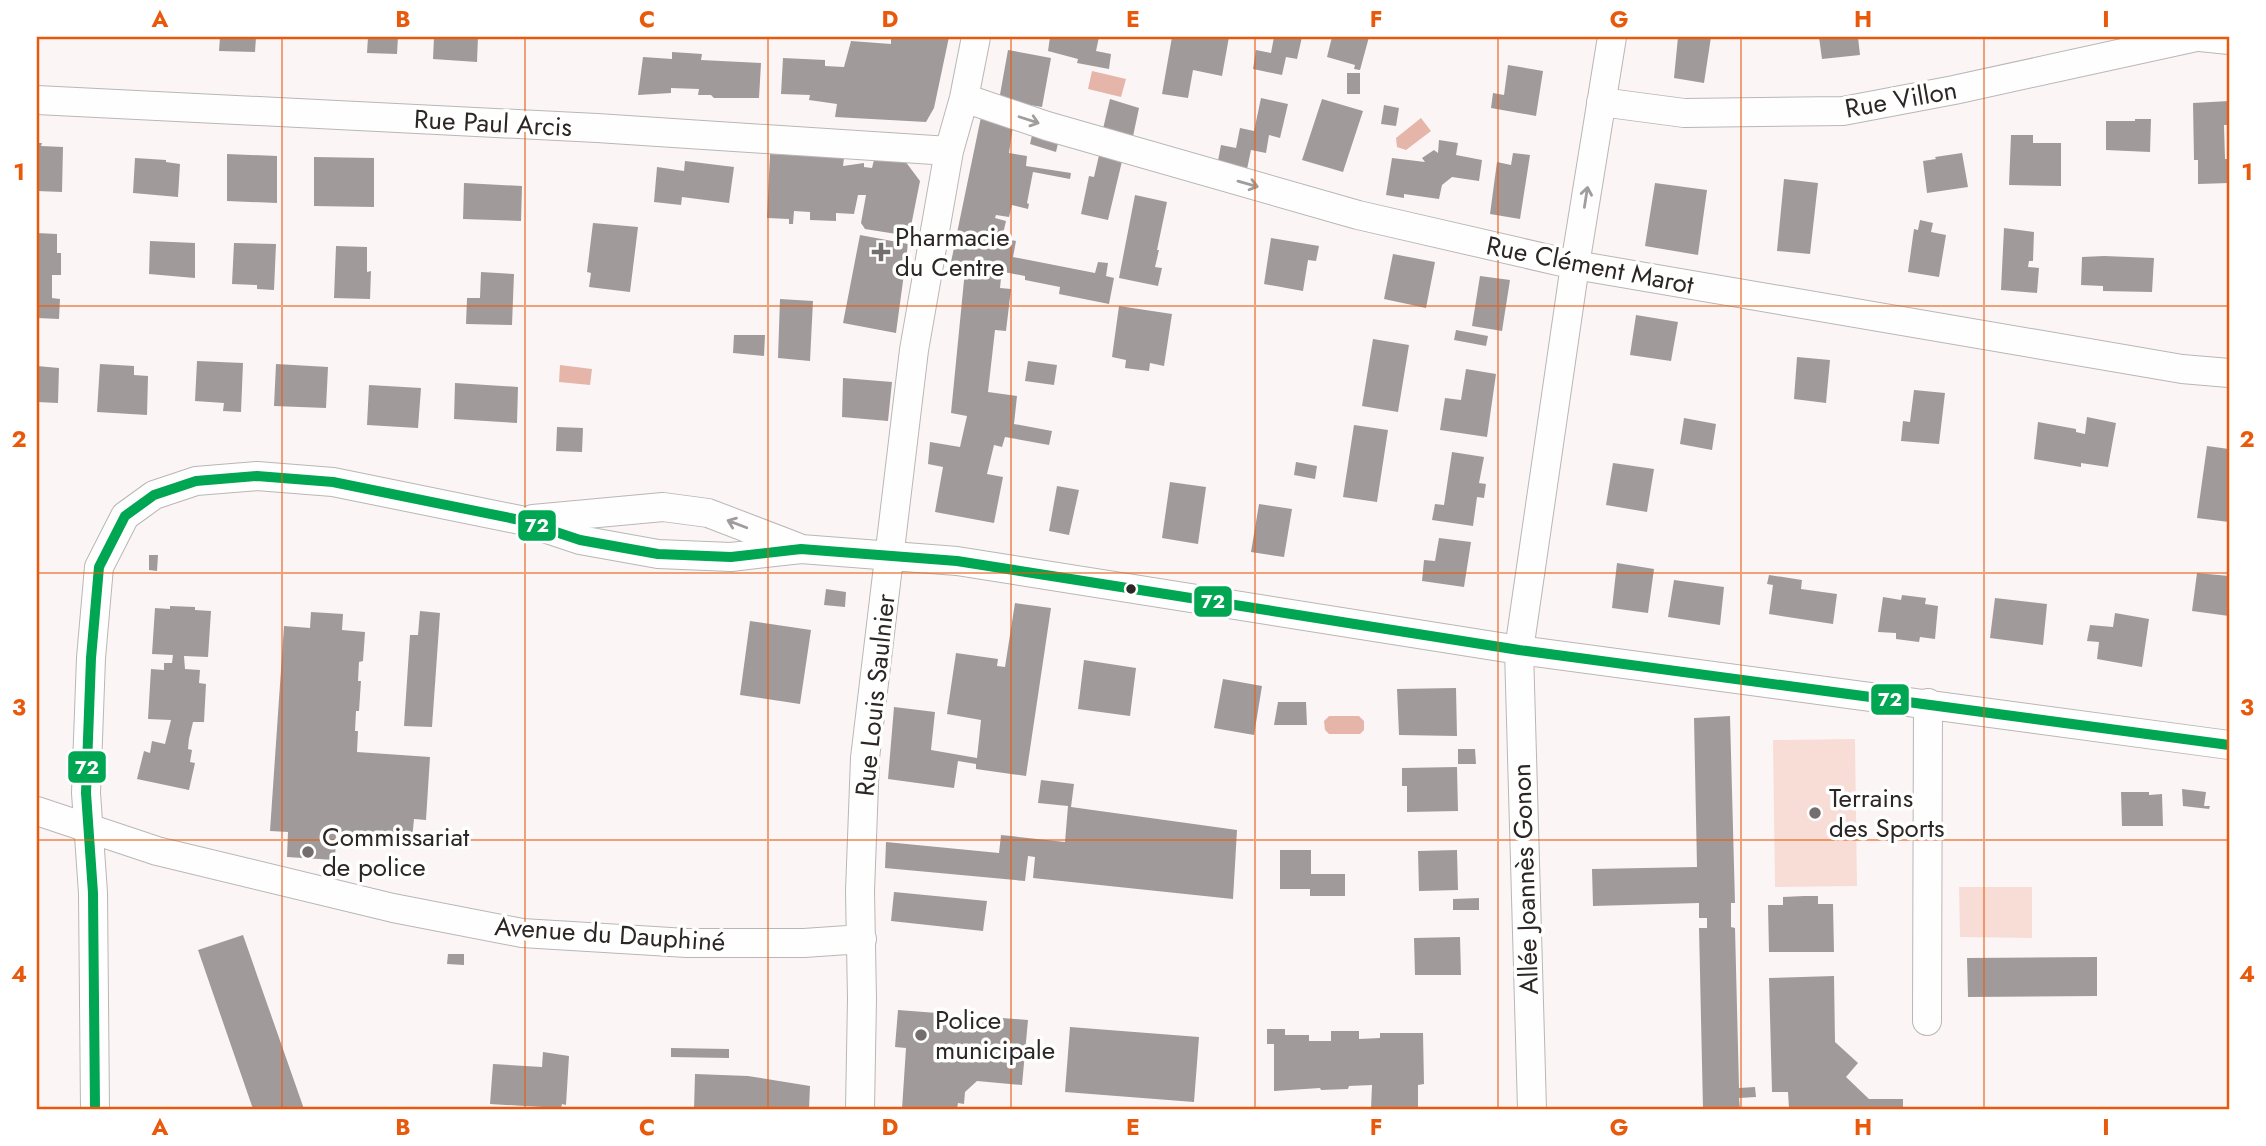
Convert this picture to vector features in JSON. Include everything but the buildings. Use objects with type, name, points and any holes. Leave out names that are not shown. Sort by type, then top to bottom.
[{"type":"street","name":"Rue Louis Saulnier","points":[[860,1109],[860,891],[865,758],[914,350],[949,150],[964,98],[976,37]]},
{"type":"street","name":"Allée Joannès Gonon","points":[[1532,1109],[1519,650],[1575,265],[1612,37]]},
{"type":"street","name":"Rue Villon","points":[[1601,102],[1684,113],[1843,111],[2198,37],[2229,40]]},
{"type":"street","name":"Rue Clément Marot","points":[[964,98],[1047,126],[1357,215],[1575,265],[2182,369],[2229,373]]},
{"type":"street","name":"Rue Paul Arcis","points":[[37,100],[597,128],[949,150]]},
{"type":"street","points":[[95,1109],[93,893],[86,793],[90,672],[99,567],[125,516],[154,495],[196,481],[257,476],[333,482],[520,520],[580,540],[659,554],[731,557],[801,548],[957,561],[1519,650],[2229,745]]},
{"type":"street","points":[[520,520],[663,506],[708,513],[801,548]]},
{"type":"street","points":[[1927,1021],[1928,704]]},
{"type":"street","name":"Avenue du Dauphiné","points":[[37,811],[157,851],[393,908],[522,933],[687,943],[804,943],[862,939]]},
{"type":"shaded area","points":[[1092,71],[1126,79],[1121,97],[1088,89]]},
{"type":"shaded area","points":[[1421,118],[1431,131],[1406,150],[1397,147],[1396,138]]},
{"type":"shaded area","points":[[560,365],[592,369],[590,385],[559,382]]},
{"type":"shaded area","points":[[1329,716],[1359,716],[1364,721],[1364,730],[1360,734],[1329,734],[1325,730],[1324,721]]},
{"type":"shaded area","name":"Terrains des Sports","points":[[1855,739],[1857,886],[1775,887],[1773,740]]},
{"type":"shaded area","points":[[1959,887],[2032,887],[2032,938],[1960,937]]},
{"type":"transit line","name":"72","points":[[95,1109],[93,893],[86,793],[91,658],[99,567],[125,516],[154,495],[196,481],[257,476],[333,482],[520,520],[580,540],[658,554],[731,557],[801,549],[957,561],[1519,650],[2229,745]]},
{"type":"place","name":"Pharmacie du Centre","points":[[881,252]]},
{"type":"place","name":"Terrains des Sports","points":[[1815,813]]},
{"type":"place","name":"Commissariat de police","points":[[308,852]]},
{"type":"place","name":"Police municipale","points":[[921,1035]]}]
